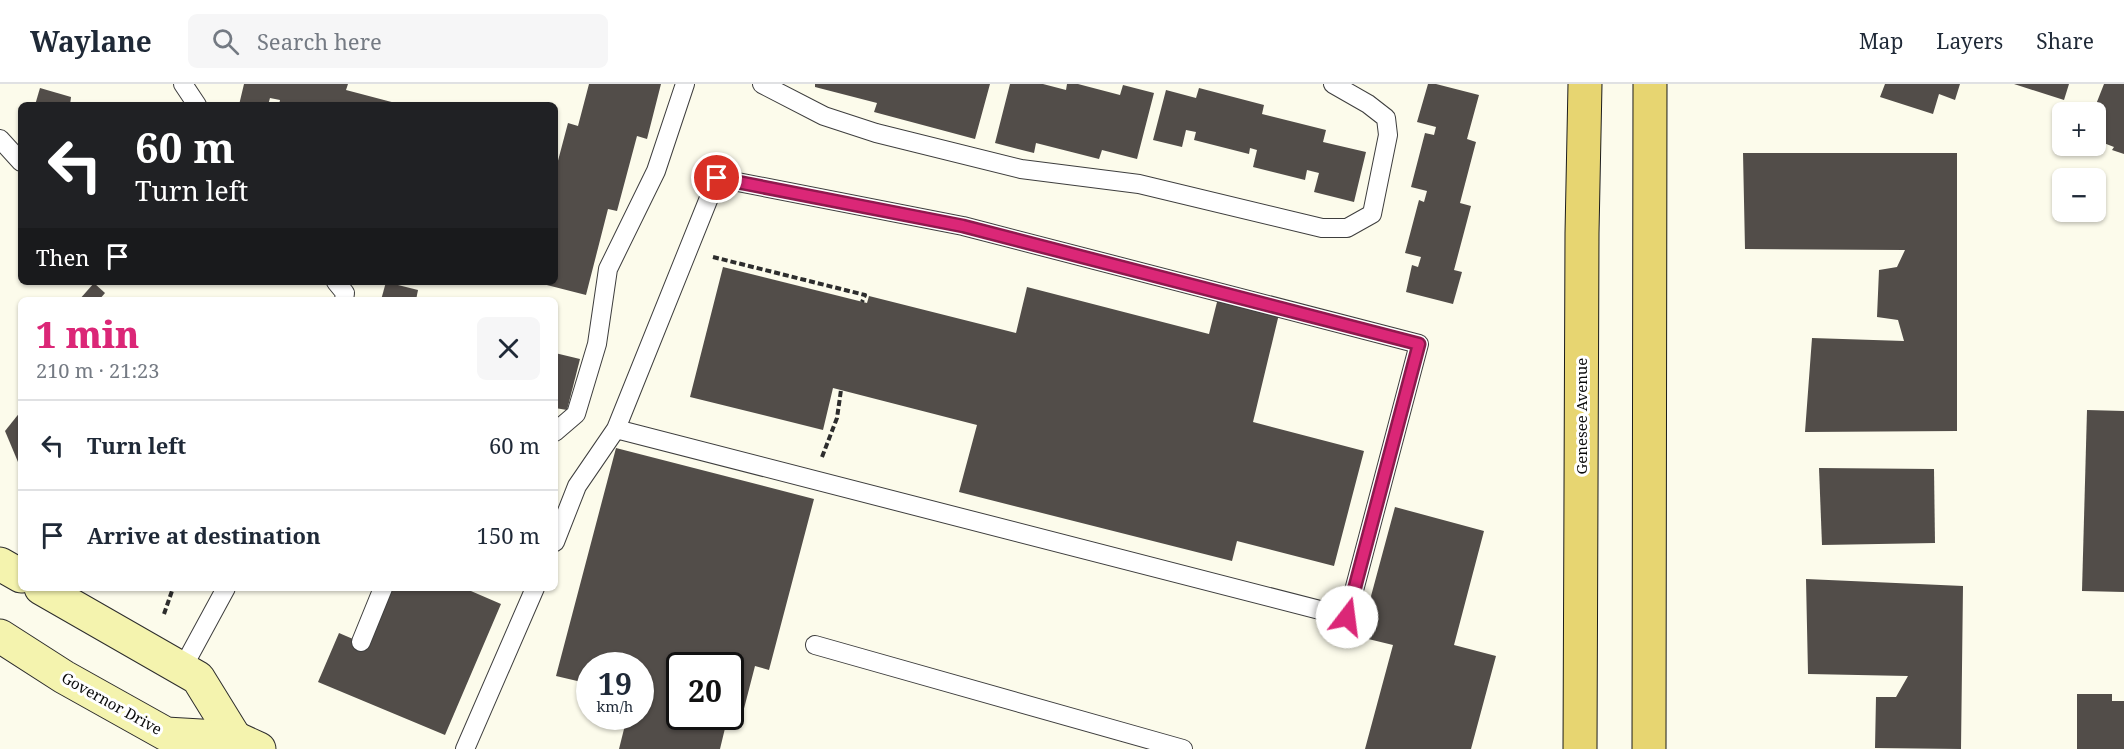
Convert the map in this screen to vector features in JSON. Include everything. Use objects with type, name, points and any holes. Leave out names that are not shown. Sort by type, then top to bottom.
[{"type":"main road","name":"Genesee Avenue","points":[[1580,749],[1582,233],[1585,84]]},
{"type":"main road","points":[[1649,749],[1650,84]]},
{"type":"main road","points":[[0,564],[18,574]]},
{"type":"main road","name":"Governor Drive","points":[[46,591],[198,678],[247,743]]},
{"type":"main road","name":"Governor Drive","points":[[0,636],[64,677],[166,734],[247,743]]},
{"type":"lane","points":[[183,84],[195,102]]},
{"type":"lane","points":[[558,429],[576,414],[597,344],[608,268],[656,171],[685,84]]},
{"type":"lane","points":[[762,84],[824,116],[876,133],[1010,166],[1139,184],[1322,228],[1347,228],[1372,214],[1388,135],[1386,118],[1368,104],[1333,84]]},
{"type":"lane","points":[[0,139],[18,159]]},
{"type":"lane","points":[[558,534],[577,486],[616,429],[717,178],[963,226],[1419,344],[1347,617],[616,429]]},
{"type":"lane","points":[[182,669],[224,591]]},
{"type":"lane","points":[[361,642],[382,591]]},
{"type":"lane","points":[[465,749],[534,591]]},
{"type":"lane","points":[[815,645],[1183,749]]},
{"type":"path","points":[[688,251],[865,295],[862,302]]},
{"type":"path","points":[[814,480],[837,418],[841,390]]},
{"type":"path","points":[[164,614],[172,591]]},
{"type":"building","points":[[244,84],[348,84],[346,90],[392,102],[280,102],[280,100],[270,98],[269,102],[240,102]]},
{"type":"building","points":[[589,84],[661,84],[647,139],[637,136],[617,211],[608,209],[586,295],[547,285],[558,285],[558,161],[568,123],[578,126]]},
{"type":"building","points":[[815,84],[990,84],[975,139],[874,112],[877,103],[815,87]]},
{"type":"building","points":[[1010,84],[1043,84],[1066,90],[1067,84],[1078,84],[1120,95],[1123,85],[1154,93],[1137,159],[1102,150],[1099,159],[1036,143],[1034,153],[995,143]]},
{"type":"building","points":[[1428,84],[1479,95],[1467,139],[1476,142],[1460,203],[1471,206],[1454,270],[1462,272],[1453,304],[1406,292],[1412,265],[1418,267],[1421,257],[1405,253],[1419,200],[1424,202],[1427,191],[1411,187],[1425,133],[1434,135],[1436,127],[1417,122]]},
{"type":"building","points":[[1885,84],[1960,84],[1955,100],[1939,94],[1933,114],[1880,97]]},
{"type":"building","points":[[2014,84],[2069,84],[2064,100]]},
{"type":"building","points":[[2104,84],[2124,84],[2124,154],[2112,150],[2114,147],[2106,144],[2106,102],[2097,102]]},
{"type":"building","points":[[40,88],[71,97],[70,102],[36,102]]},
{"type":"building","points":[[1199,88],[1264,105],[1262,114],[1326,130],[1323,142],[1366,152],[1354,202],[1314,192],[1319,173],[1307,170],[1305,180],[1253,167],[1257,150],[1250,148],[1249,154],[1194,140],[1196,132],[1186,130],[1182,147],[1153,140],[1166,90],[1196,98]]},
{"type":"building","points":[[1743,153],[1957,153],[1957,431],[1805,432],[1812,338],[1904,341],[1898,320],[1877,317],[1879,270],[1897,267],[1905,250],[1745,249]]},
{"type":"building","points":[[723,267],[867,303],[869,296],[1016,333],[1027,287],[1209,334],[1218,298],[1279,314],[1253,422],[1364,451],[1334,566],[1237,541],[1232,561],[959,492],[977,425],[833,388],[823,430],[690,397]]},
{"type":"building","points":[[92,285],[96,285],[105,293],[102,297],[82,297]]},
{"type":"building","points":[[385,285],[398,285],[418,290],[417,297],[382,297]]},
{"type":"building","points":[[558,354],[580,359],[567,410],[558,408]]},
{"type":"building","points":[[2087,410],[2124,411],[2124,592],[2082,591]]},
{"type":"building","points":[[18,415],[18,462],[5,431]]},
{"type":"building","points":[[616,448],[814,499],[769,670],[755,666],[744,709],[744,652],[666,652],[666,730],[725,730],[720,749],[619,749],[624,730],[654,730],[654,652],[576,652],[576,681],[556,676]]},
{"type":"building","points":[[1819,468],[1934,469],[1935,543],[1822,545]]},
{"type":"building","points":[[1395,507],[1484,531],[1454,645],[1496,656],[1471,749],[1365,749],[1393,645],[1360,637]]},
{"type":"building","points":[[1806,579],[1963,586],[1961,749],[1875,748],[1876,697],[1896,697],[1908,676],[1808,674]]},
{"type":"building","points":[[390,591],[471,591],[501,604],[445,735],[318,682],[339,633],[367,645]]},
{"type":"building","points":[[2077,694],[2112,694],[2112,701],[2124,701],[2124,749],[2077,749]]},
{"type":"route","points":[[717,178],[963,226],[1419,344],[1347,617]]}]
